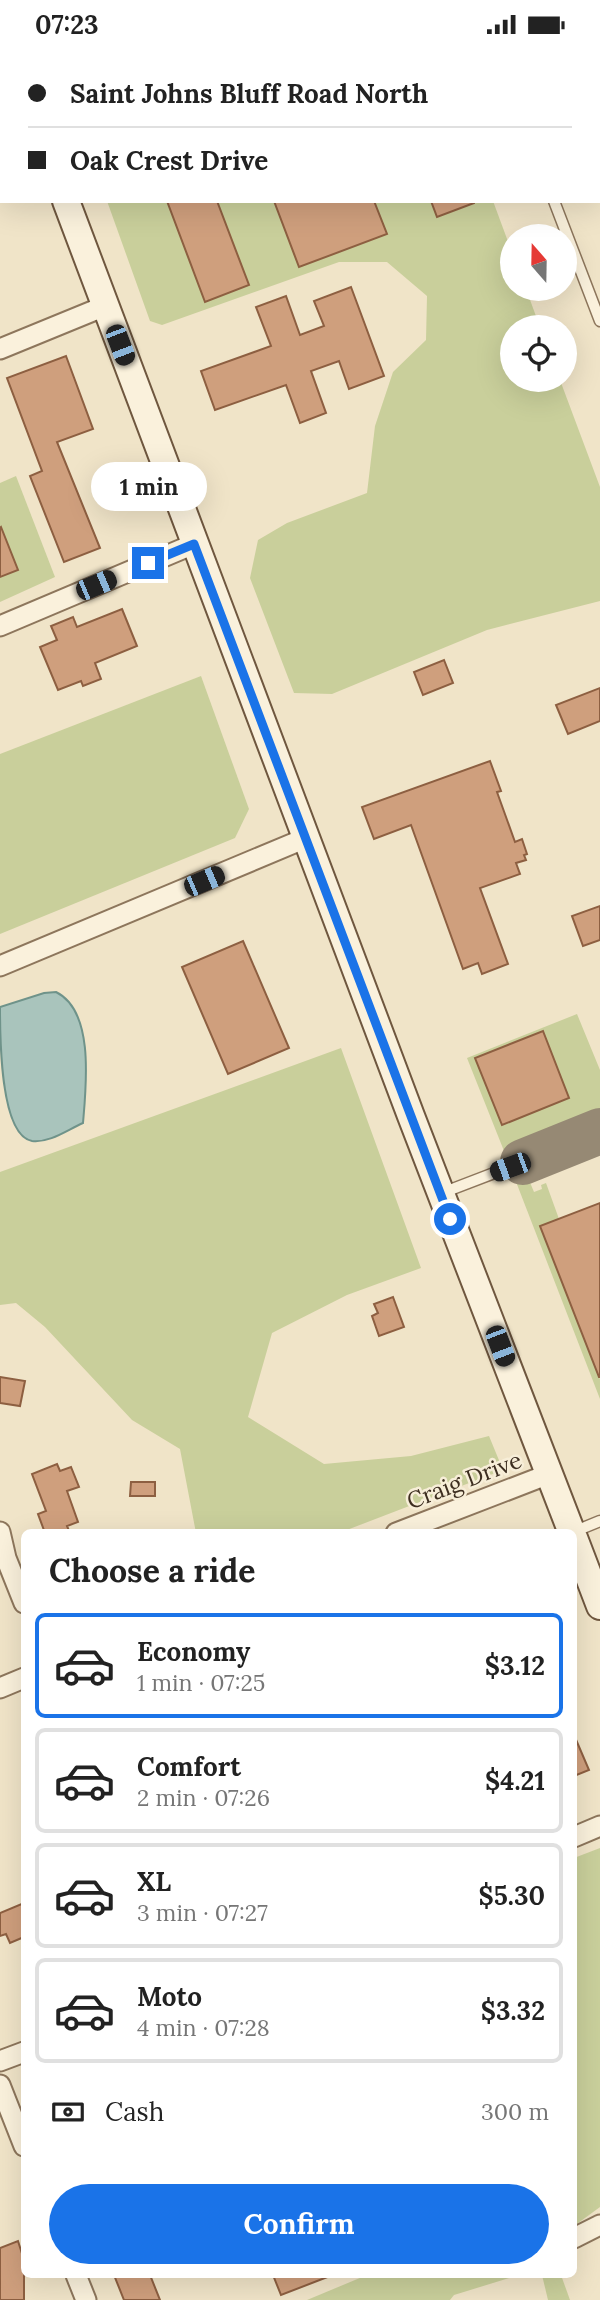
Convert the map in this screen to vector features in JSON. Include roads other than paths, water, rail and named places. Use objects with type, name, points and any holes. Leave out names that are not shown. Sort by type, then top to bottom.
[{"type":"main road","points":[[67,203],[440,1193],[571,1529]]},
{"type":"main road","points":[[577,1545],[600,1606]]},
{"type":"street","points":[[0,349],[106,306]]},
{"type":"street","points":[[0,626],[194,544]]},
{"type":"street","points":[[0,967],[306,838]]},
{"type":"street","name":"Craig Drive","points":[[406,1529],[549,1474]]},
{"type":"street","points":[[0,1532],[3,1556],[21,1596]]},
{"type":"street","points":[[0,1688],[21,1679]]},
{"type":"street","points":[[577,1836],[600,1826]]},
{"type":"street","points":[[0,2061],[21,2053]]},
{"type":"street","points":[[0,2085],[21,2139]]},
{"type":"street","points":[[577,2236],[600,2225]]},
{"type":"street","points":[[77,2278],[86,2300]]},
{"type":"lane","points":[[555,203],[600,321]]},
{"type":"lane","points":[[440,1193],[523,1162]]},
{"type":"lane","points":[[577,1532],[600,1521]]},
{"type":"water","points":[[56,992],[68,1002],[77,1015],[82,1032],[86,1071],[83,1123],[52,1138],[32,1141],[21,1135],[13,1122],[8,1104],[0,1040],[0,1007],[44,993]]}]
